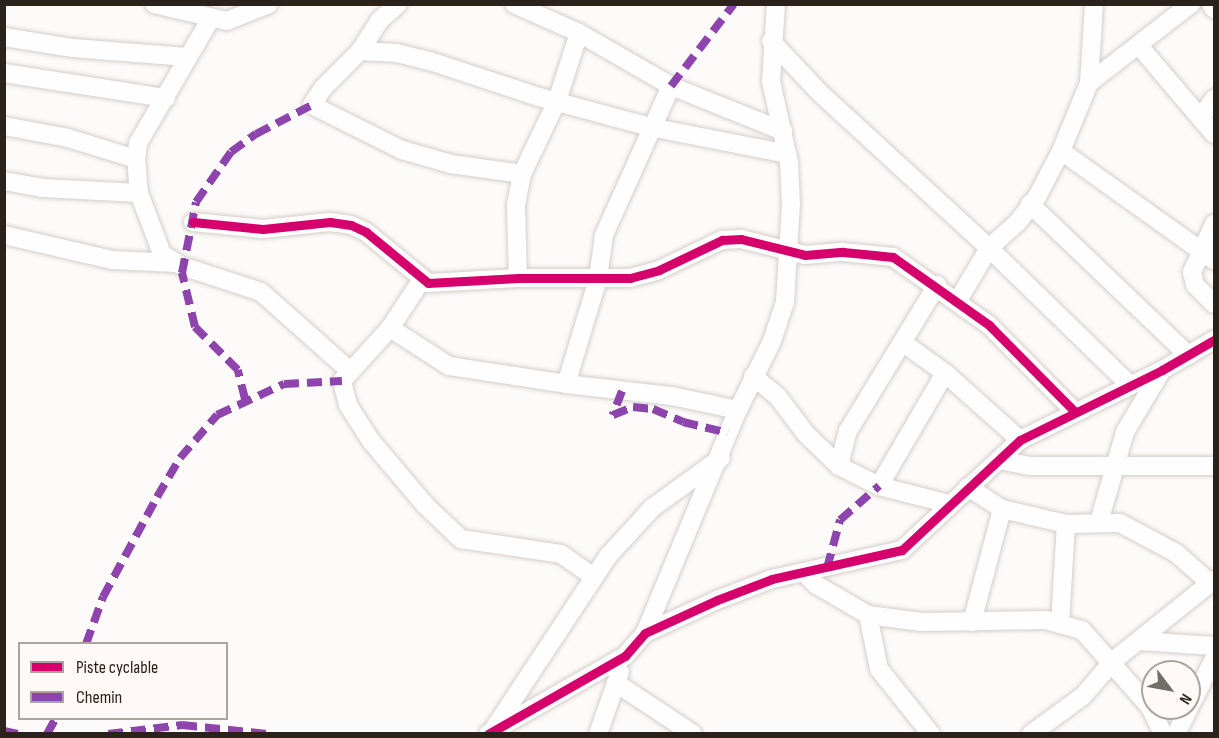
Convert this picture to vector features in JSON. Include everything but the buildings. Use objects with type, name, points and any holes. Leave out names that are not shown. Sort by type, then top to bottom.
[{"type":"street","points":[[159,5],[210,20],[227,21],[268,4]]},
{"type":"street","points":[[398,4],[380,20],[360,51],[312,105],[402,150],[451,164],[522,174]]},
{"type":"street","points":[[514,4],[579,33],[671,86],[783,131]]},
{"type":"street","points":[[491,731],[625,656],[645,633],[721,458],[738,410],[779,324],[788,283],[789,250],[788,154],[771,81],[771,41],[776,4]]},
{"type":"street","points":[[957,302],[989,248],[1018,222],[1061,151],[1089,83],[1094,4]]},
{"type":"street","points":[[1089,83],[1140,46],[1191,4]]},
{"type":"street","points":[[1211,4],[1215,9]]},
{"type":"street","points":[[210,20],[187,57],[166,98],[146,126],[136,159],[139,193],[162,254],[176,263],[261,292],[350,371]]},
{"type":"street","points":[[518,278],[516,205],[522,174],[557,101],[579,33]]},
{"type":"street","points":[[4,37],[83,49],[187,57]]},
{"type":"street","points":[[771,41],[821,94],[989,248],[1130,385]]},
{"type":"street","points":[[1140,46],[1215,134]]},
{"type":"street","points":[[360,51],[397,53],[650,127],[788,154]]},
{"type":"street","points":[[4,73],[166,98]]},
{"type":"street","points":[[566,384],[598,279],[604,235],[650,127],[671,86]]},
{"type":"street","points":[[1202,116],[1215,99]]},
{"type":"street","points":[[4,126],[68,138],[136,159]]},
{"type":"street","points":[[1061,151],[1207,255]]},
{"type":"street","points":[[4,181],[42,188],[139,193]]},
{"type":"street","points":[[1030,204],[1188,356]]},
{"type":"street","points":[[193,222],[263,230],[330,222],[351,225],[366,232],[421,281],[518,278],[630,279],[659,270],[722,240],[749,240],[805,255],[843,252],[893,257],[937,285],[989,325],[1075,412]]},
{"type":"street","points":[[1215,224],[1207,255],[1192,272],[1195,285],[1215,304]]},
{"type":"street","points":[[4,235],[112,260],[176,263]]},
{"type":"street","points":[[421,281],[390,328],[342,381],[348,405],[370,441],[425,506],[461,539],[561,554],[593,576]]},
{"type":"street","points":[[839,466],[848,431],[937,285]]},
{"type":"street","points":[[390,328],[449,366],[566,384],[672,396],[738,410]]},
{"type":"street","points":[[645,633],[772,579],[902,550],[1020,440],[1162,370],[1215,340]]},
{"type":"street","points":[[902,342],[945,374],[1020,440]]},
{"type":"street","points":[[1099,522],[1113,466],[1125,432],[1162,370]]},
{"type":"street","points":[[879,486],[945,374]]},
{"type":"street","points":[[753,376],[778,397],[806,434],[839,466],[879,486],[949,504]]},
{"type":"street","points":[[491,731],[593,576],[652,508],[721,458]]},
{"type":"street","points":[[999,460],[1030,466],[1215,466]]},
{"type":"street","points":[[968,488],[1002,510],[1066,524],[1120,523],[1176,553],[1212,581],[1113,661],[1083,696],[1030,734]]},
{"type":"street","points":[[972,622],[1002,510]]},
{"type":"street","points":[[1060,624],[1066,524]]},
{"type":"street","points":[[804,572],[815,584],[868,615],[922,622],[1046,620],[1082,630],[1113,661],[1150,706],[1163,734]]},
{"type":"street","points":[[868,615],[879,669],[931,734]]},
{"type":"street","points":[[1140,641],[1215,646]]},
{"type":"street","points":[[598,734],[625,656]]},
{"type":"street","points":[[1201,685],[1215,659]]},
{"type":"street","points":[[616,683],[693,734]]},
{"type":"street","points":[[1176,734],[1183,720]]},
{"type":"marked path","points":[[671,86],[734,4]]},
{"type":"marked path","points":[[245,399],[238,370],[195,327],[182,273],[196,202],[231,152],[256,134],[312,105]]},
{"type":"marked path","points":[[87,642],[103,597],[157,497],[180,458],[217,415],[284,384],[342,381]]},
{"type":"marked path","points":[[622,391],[613,415],[633,407],[653,409],[683,422],[728,433]]},
{"type":"marked path","points":[[827,568],[840,520],[879,486]]},
{"type":"marked path","points":[[47,734],[55,720]]},
{"type":"marked path","points":[[108,734],[182,725],[267,734]]},
{"type":"marked path","points":[[4,731],[18,734]]},
{"type":"cycle path","points":[[193,222],[263,229],[330,222],[351,225],[366,232],[428,283],[518,278],[630,278],[659,270],[722,240],[741,239],[805,255],[843,252],[893,257],[989,325],[1075,412]]},
{"type":"cycle path","points":[[488,734],[625,656],[645,633],[717,600],[772,579],[902,550],[1020,440],[1162,370],[1214,340]]}]
